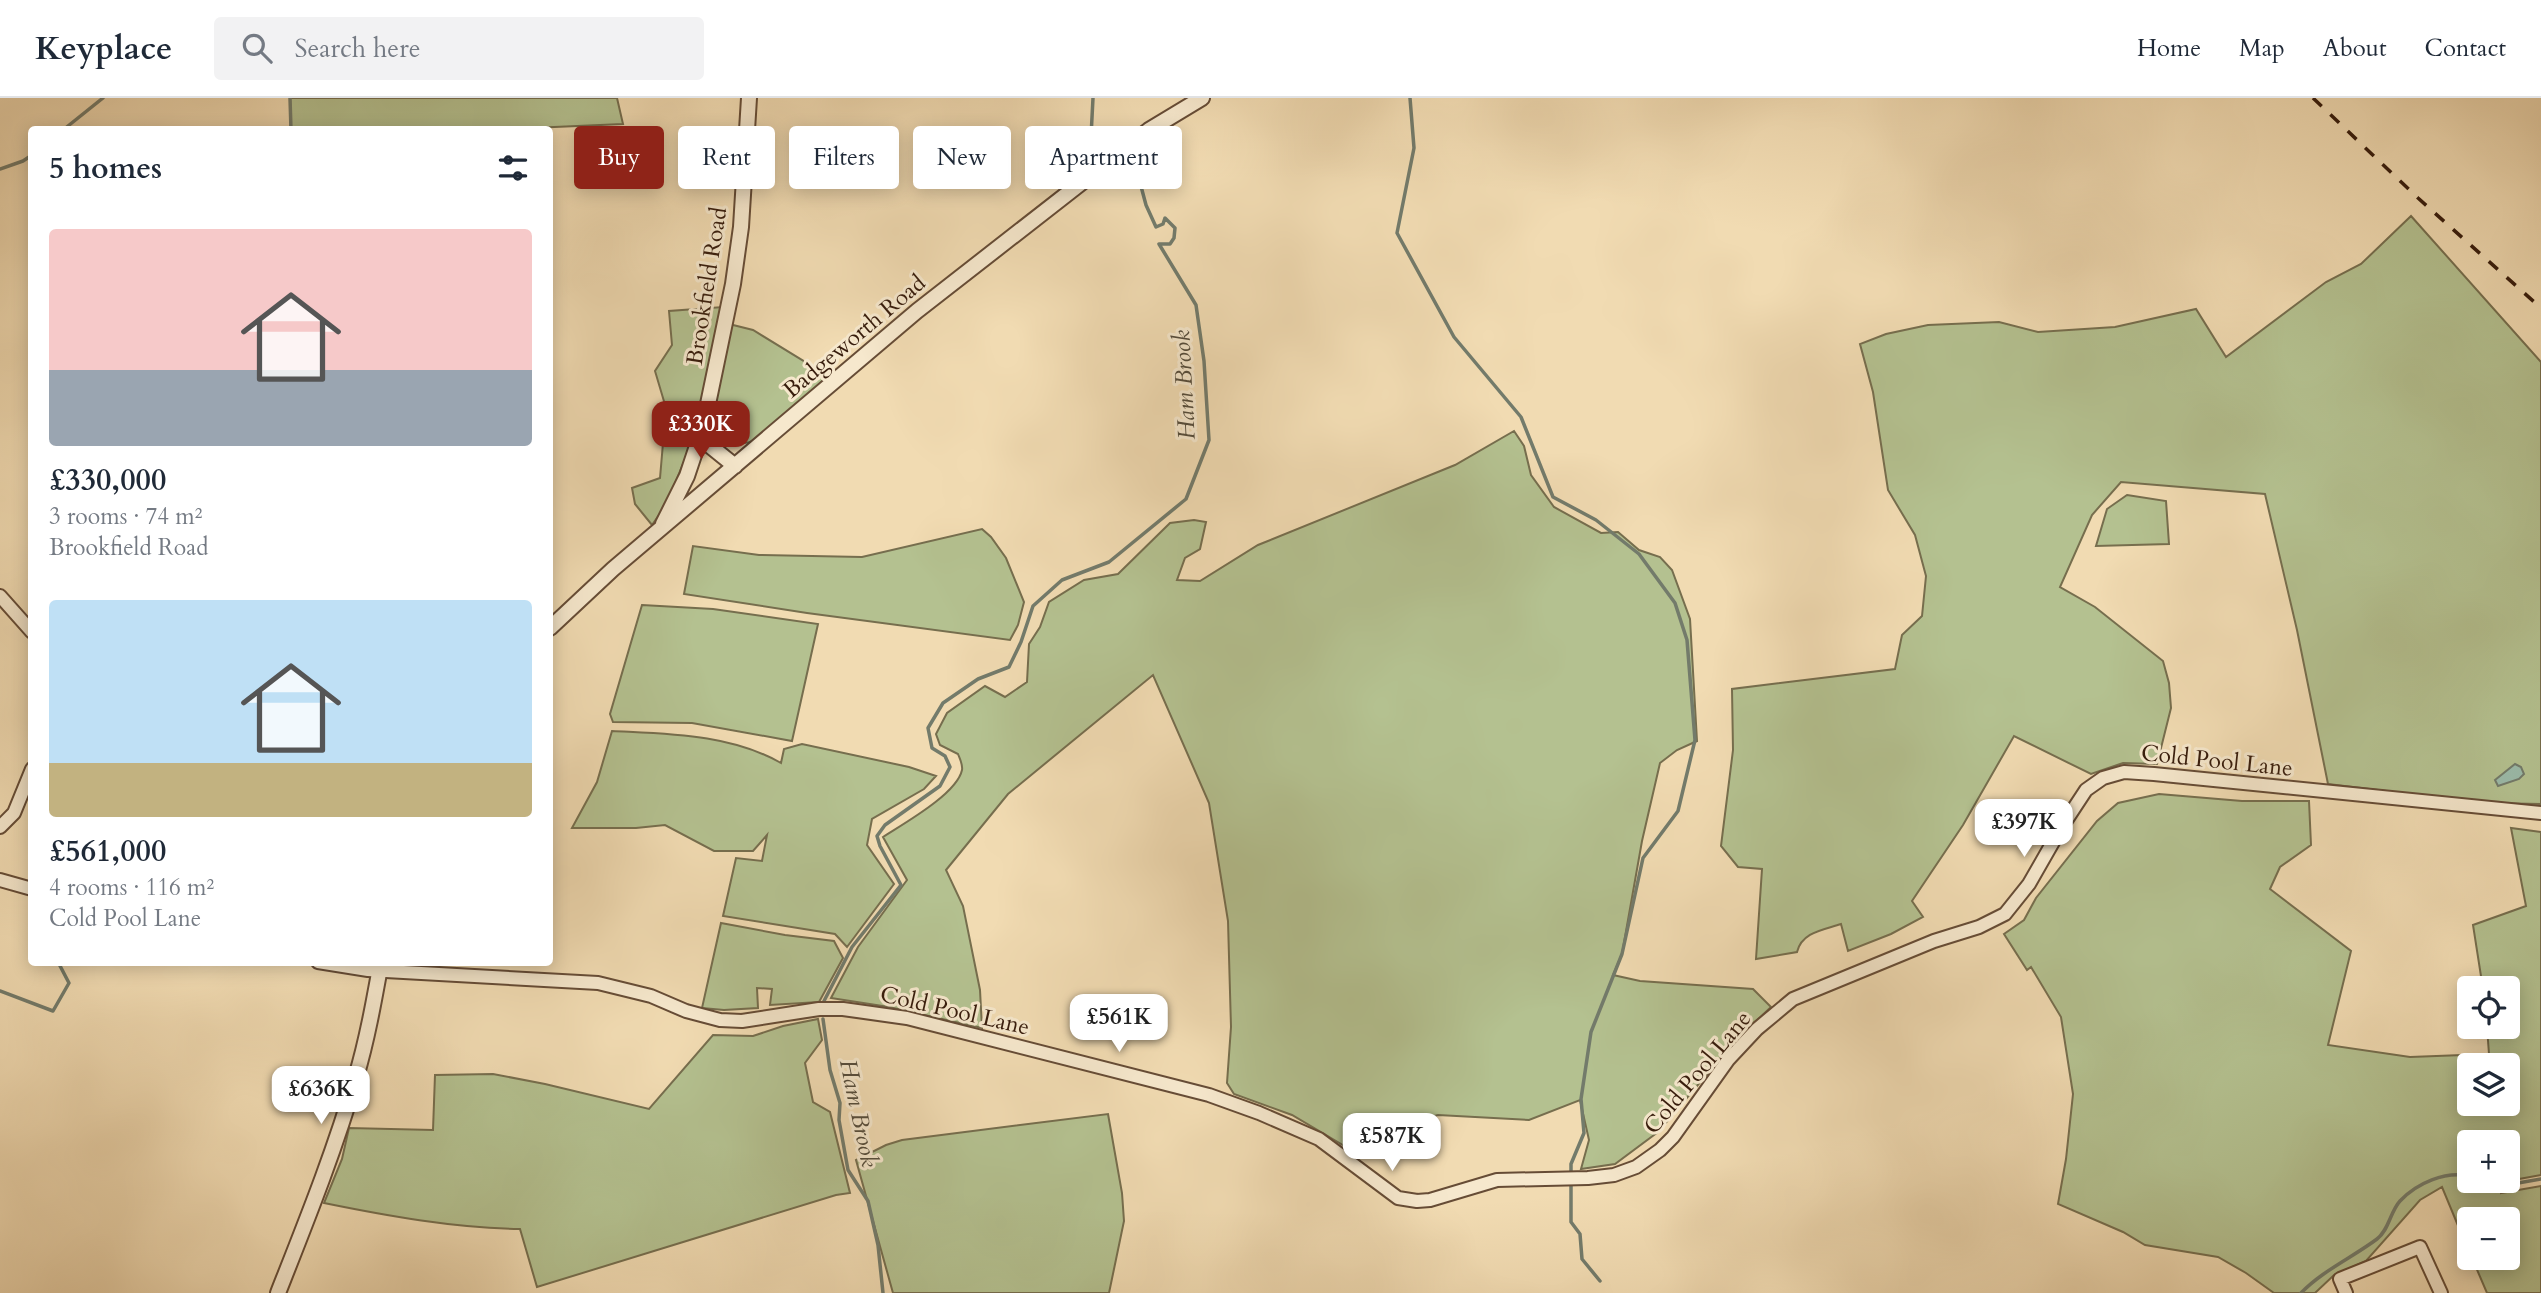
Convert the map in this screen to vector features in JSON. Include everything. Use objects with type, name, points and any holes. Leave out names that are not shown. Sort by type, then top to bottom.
[{"type":"street","name":"Brookfield Road","points":[[661,528],[687,476],[703,428],[733,285],[742,213],[749,98]]},
{"type":"street","name":"Badgeworth Road","points":[[553,625],[661,528],[917,311],[1078,183],[1149,130],[1202,98]]},
{"type":"street","points":[[703,428],[709,445],[735,466]]},
{"type":"street","points":[[687,476],[696,493],[707,490]]},
{"type":"street","points":[[0,596],[28,628]]},
{"type":"street","name":"Cold Pool Lane","points":[[334,966],[381,966],[598,983],[651,996],[686,1011],[720,1020],[742,1021],[819,1009],[843,1009],[907,1018],[1149,1079],[1234,1104],[1319,1139],[1398,1198],[1417,1201],[1430,1200],[1497,1180],[1588,1178],[1614,1175],[1636,1167],[1673,1137],[1728,1060],[1757,1029],[1793,999],[1934,941],[1979,928],[2005,914],[2029,884],[2086,790],[2103,778],[2124,772],[2154,774],[2541,813]]},
{"type":"street","points":[[0,827],[14,813],[28,779]]},
{"type":"street","points":[[0,880],[28,888]]},
{"type":"street","points":[[278,1293],[317,1194],[356,1077],[381,966]]},
{"type":"street","points":[[2346,1293],[2340,1279],[2420,1247],[2441,1293]]},
{"type":"green space","points":[[290,98],[617,98],[623,124],[291,126]]},
{"type":"green space","points":[[2411,216],[2541,362],[2541,804],[2486,803],[2328,784],[2297,630],[2265,494],[2121,482],[2092,515],[2060,587],[2095,607],[2163,661],[2169,683],[2171,708],[2157,764],[2123,763],[2091,774],[2014,736],[1963,825],[1912,901],[1923,917],[1891,934],[1848,951],[1841,924],[1808,936],[1797,952],[1756,959],[1762,869],[1738,867],[1721,846],[1733,750],[1732,689],[1895,669],[1902,635],[1922,616],[1926,576],[1915,535],[1888,490],[1873,392],[1860,344],[1886,334],[1928,325],[1999,322],[2038,332],[2115,327],[2196,309],[2226,357],[2326,282],[2361,264]]},
{"type":"green space","points":[[723,307],[721,322],[753,330],[828,376],[775,426],[752,441],[744,443],[733,440],[700,423],[666,505],[652,525],[635,504],[632,488],[660,478],[666,408],[655,371],[672,345],[669,311]]},
{"type":"green space","points":[[1514,431],[1524,446],[1531,475],[1554,507],[1601,533],[1618,532],[1639,550],[1660,557],[1672,570],[1690,619],[1697,741],[1677,750],[1660,763],[1642,841],[1622,954],[1613,975],[1640,981],[1753,989],[1771,1007],[1735,1041],[1658,1132],[1615,1164],[1581,1169],[1589,1140],[1580,1100],[1529,1120],[1438,1115],[1362,1134],[1363,1157],[1292,1115],[1234,1094],[1227,1083],[1231,1027],[1228,921],[1209,803],[1153,675],[1008,794],[946,870],[963,906],[980,990],[982,1028],[889,1007],[831,998],[858,947],[907,880],[883,837],[940,798],[958,779],[962,770],[958,754],[940,745],[936,734],[947,713],[985,686],[1005,697],[1027,682],[1029,644],[1040,627],[1049,602],[1084,580],[1118,574],[1170,523],[1194,520],[1206,522],[1200,549],[1185,558],[1177,580],[1200,581],[1258,545],[1455,465]]},
{"type":"green space","points":[[2127,495],[2166,501],[2169,544],[2096,546],[2107,509]]},
{"type":"green space","points":[[982,529],[1006,558],[1024,602],[1018,625],[1010,640],[684,594],[693,546],[759,555],[862,557]]},
{"type":"green space","points":[[642,605],[713,609],[818,624],[792,741],[692,723],[613,722],[610,714]]},
{"type":"green space","points":[[612,731],[699,737],[741,746],[781,763],[784,749],[802,744],[909,767],[936,776],[924,789],[872,819],[867,845],[894,884],[847,947],[835,934],[723,916],[736,858],[762,861],[767,835],[753,851],[714,851],[665,825],[572,828],[597,782]]},
{"type":"green space","points":[[2159,794],[2242,801],[2309,801],[2311,845],[2280,867],[2270,889],[2351,951],[2328,1045],[2410,1057],[2457,1055],[2457,1116],[2520,1116],[2520,1053],[2489,1053],[2488,1039],[2520,1039],[2520,976],[2481,976],[2473,925],[2526,906],[2511,828],[2541,832],[2541,1175],[2520,1179],[2520,1130],[2457,1130],[2457,1193],[2520,1193],[2520,1190],[2541,1186],[2541,1293],[2487,1293],[2477,1270],[2520,1270],[2520,1207],[2457,1207],[2457,1223],[2442,1187],[2420,1200],[2366,1261],[2334,1275],[2315,1293],[2274,1293],[2218,1257],[2145,1245],[2123,1232],[2058,1204],[2073,1094],[2061,1017],[2031,967],[2027,970],[2004,934],[2024,920],[2036,898],[2097,821],[2118,803]]},
{"type":"green space","points":[[721,923],[834,941],[843,958],[819,1002],[770,1005],[772,989],[757,988],[758,1008],[702,1008]]},
{"type":"green space","points":[[818,1019],[822,1040],[805,1063],[813,1102],[830,1112],[850,1193],[836,1195],[537,1287],[520,1229],[421,1220],[324,1203],[342,1159],[349,1128],[433,1130],[435,1075],[493,1074],[649,1109],[713,1035],[753,1036]]},
{"type":"green space","points":[[1108,1114],[1122,1193],[1124,1221],[1109,1293],[893,1293],[856,1160],[902,1140]]},
{"type":"shaded area","points":[[2515,764],[2521,767],[2524,774],[2519,779],[2498,786],[2495,780]]},
{"type":"waterway","points":[[68,126],[103,98]]},
{"type":"waterway","points":[[290,98],[291,126]]},
{"type":"waterway","name":"Ham Brook","points":[[1092,126],[1093,98]]},
{"type":"waterway","points":[[1410,98],[1414,148],[1397,233],[1454,337],[1521,417],[1553,497],[1596,520],[1639,554],[1675,603],[1687,640],[1695,740],[1678,811],[1643,858],[1622,954],[1591,1032],[1581,1099],[1584,1133],[1571,1164],[1571,1222],[1580,1234],[1582,1259],[1600,1281]]},
{"type":"waterway","points":[[0,169],[28,158]]},
{"type":"waterway","name":"Ham Brook","points":[[824,1001],[852,947],[901,885],[877,836],[885,825],[940,786],[950,767],[945,756],[932,748],[928,728],[943,703],[978,679],[1009,667],[1033,606],[1062,580],[1109,562],[1186,499],[1209,440],[1204,361],[1196,305],[1159,244],[1170,244],[1175,228],[1165,218],[1163,224],[1156,227],[1142,189]]},
{"type":"waterway","points":[[0,991],[53,1011],[69,983],[60,966]]},
{"type":"waterway","name":"Ham Brook","points":[[823,1019],[830,1070],[840,1103],[839,1120],[848,1170],[868,1201],[878,1245],[883,1293]]},
{"type":"waterway","points":[[2301,1293],[2328,1271],[2377,1239],[2397,1205],[2407,1195],[2432,1180],[2457,1175]]},
{"type":"waterway","points":[[2520,1183],[2541,1179]]},
{"type":"railway","points":[[2313,98],[2418,198],[2541,308]]}]
